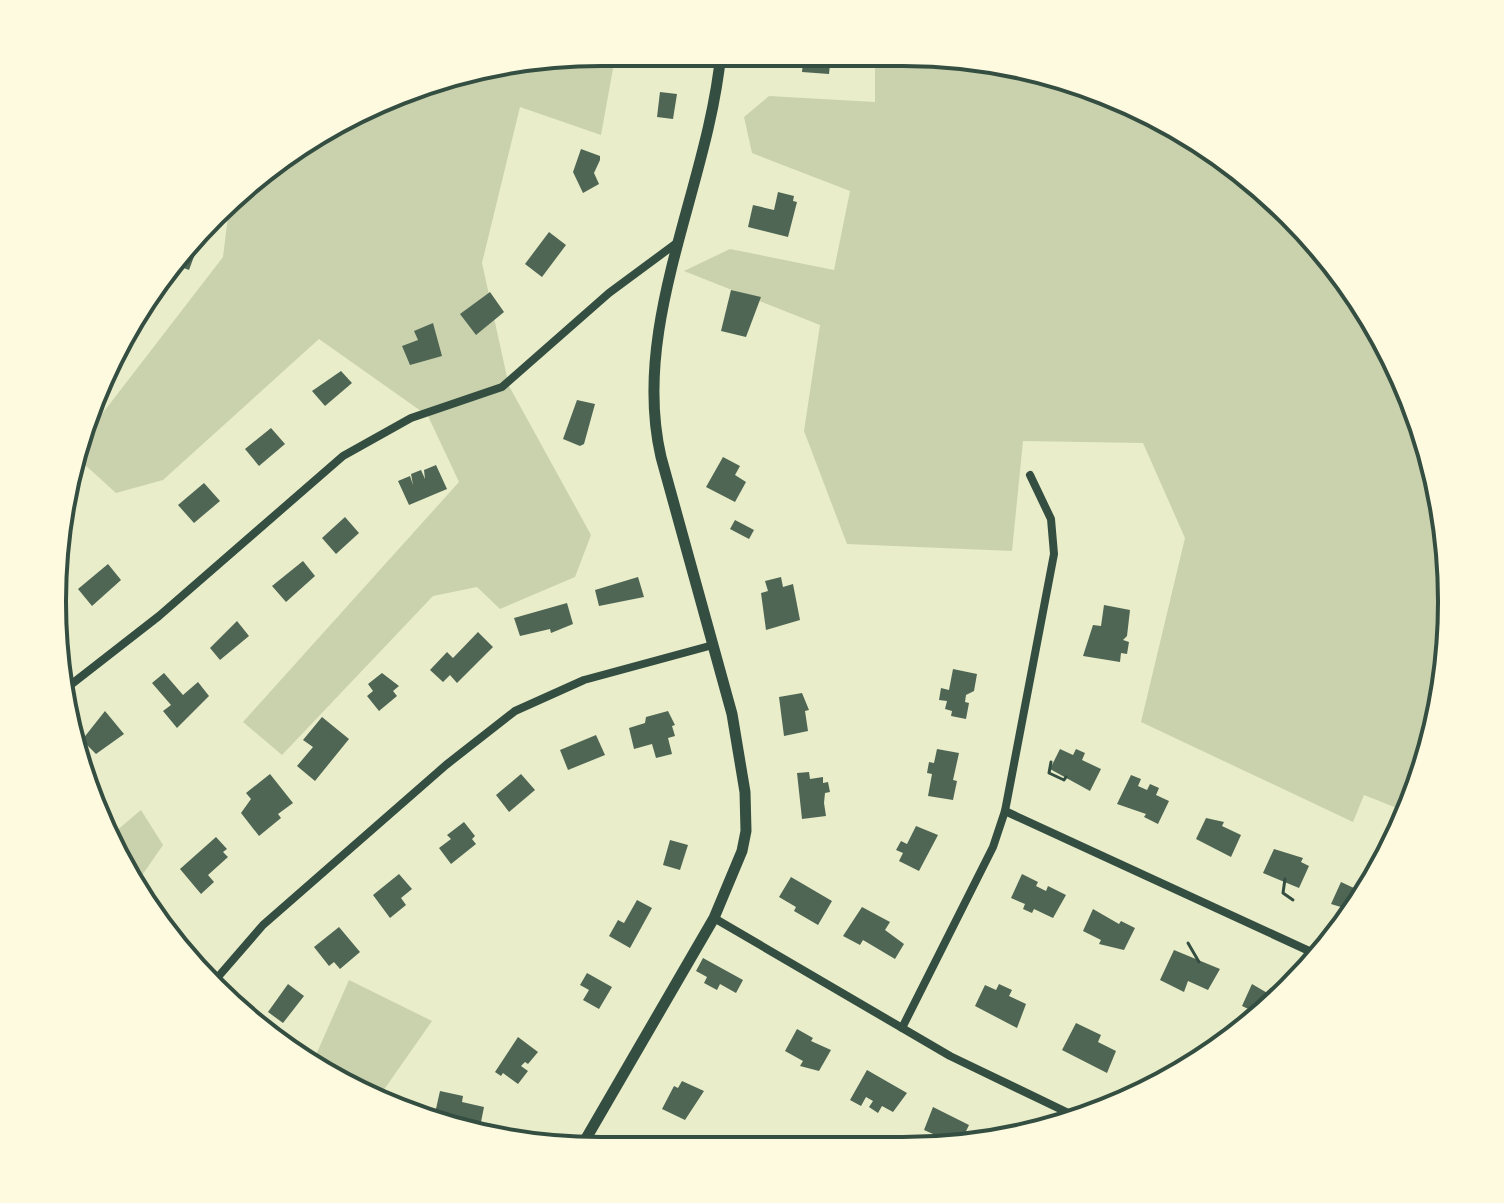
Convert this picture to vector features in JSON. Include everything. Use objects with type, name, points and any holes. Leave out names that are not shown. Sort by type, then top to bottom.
[{"type":"street","points":[[587,1137],[714,918],[742,851],[747,812],[740,753],[661,457],[654,413],[657,341],[711,124],[719,66]]},
{"type":"street","points":[[73,683],[159,616],[343,456],[402,422],[502,387],[609,293],[682,240]]},
{"type":"street","points":[[902,1028],[967,907],[1005,811],[1054,554],[1051,519],[1030,475]]},
{"type":"street","points":[[219,976],[263,925],[446,765],[515,711],[584,680],[713,645]]},
{"type":"street","points":[[1005,811],[1308,951]]},
{"type":"street","points":[[714,918],[950,1056],[1066,1112]]},
{"type":"path","points":[[1051,762],[1049,773],[1064,780],[1066,777]]},
{"type":"path","points":[[1285,879],[1283,893],[1293,900]]},
{"type":"path","points":[[1188,943],[1199,962]]},
{"type":"green space","points":[[613,66],[601,135],[520,107],[482,263],[509,386],[591,535],[575,577],[500,609],[477,587],[433,596],[282,755],[243,722],[459,482],[428,416],[319,339],[163,480],[116,493],[84,464],[98,419],[223,257],[228,218],[248,199],[304,156],[365,121],[429,94],[497,76],[566,67]]},
{"type":"green space","points":[[875,66],[902,66],[938,67],[1007,76],[1075,94],[1107,107],[1139,121],[1200,156],[1256,199],[1305,248],[1348,304],[1383,365],[1410,429],[1428,497],[1437,566],[1437,637],[1428,706],[1410,774],[1396,808],[1364,795],[1353,822],[1141,722],[1185,538],[1143,443],[1023,441],[1012,551],[847,544],[804,431],[820,325],[684,271],[730,249],[834,270],[850,191],[752,153],[744,117],[769,96],[875,102]]},
{"type":"green space","points":[[141,810],[163,845],[142,876],[121,838],[117,830]]},
{"type":"green space","points":[[349,980],[432,1021],[384,1090],[316,1054]]},
{"type":"building","points":[[803,66],[830,66],[829,74],[802,72]]},
{"type":"building","points":[[660,92],[677,94],[673,119],[657,117]]},
{"type":"building","points":[[581,149],[600,156],[594,173],[599,184],[583,193],[573,172]]},
{"type":"building","points":[[778,192],[794,196],[793,201],[797,202],[788,237],[748,227],[753,205],[774,210]]},
{"type":"building","points":[[549,232],[566,245],[542,277],[525,264]]},
{"type":"building","points":[[196,252],[189,270],[183,268]]},
{"type":"building","points":[[731,290],[761,297],[746,337],[721,331]]},
{"type":"building","points":[[490,292],[504,312],[476,335],[460,314]]},
{"type":"building","points":[[433,323],[442,356],[410,365],[402,346],[418,340],[414,331]]},
{"type":"building","points":[[341,371],[352,383],[325,406],[312,391]]},
{"type":"building","points":[[577,400],[595,404],[584,444],[580,446],[563,439]]},
{"type":"building","points":[[271,428],[285,444],[259,466],[245,449]]},
{"type":"building","points":[[723,457],[740,466],[735,475],[746,482],[735,502],[706,487]]},
{"type":"building","points":[[436,465],[447,489],[409,505],[398,481],[410,476],[413,485],[411,474],[421,470],[425,479],[424,470]]},
{"type":"building","points":[[204,483],[220,501],[194,523],[178,505]]},
{"type":"building","points":[[345,517],[359,533],[336,554],[322,538]]},
{"type":"building","points":[[735,520],[754,530],[749,539],[730,529]]},
{"type":"building","points":[[303,561],[315,576],[286,602],[272,586]]},
{"type":"building","points":[[108,564],[121,580],[92,606],[78,589]]},
{"type":"building","points":[[638,577],[644,597],[599,606],[595,590]]},
{"type":"building","points":[[781,577],[783,587],[793,584],[800,620],[766,630],[761,593],[768,591],[765,581]]},
{"type":"building","points":[[567,603],[573,624],[551,633],[550,629],[520,636],[514,618]]},
{"type":"building","points":[[1104,605],[1130,610],[1127,636],[1123,640],[1129,642],[1127,654],[1121,653],[1120,662],[1083,656],[1093,625],[1101,626]]},
{"type":"building","points":[[237,621],[249,636],[220,660],[210,648]]},
{"type":"building","points":[[478,632],[493,647],[457,683],[450,675],[443,682],[430,670],[447,652],[453,658]]},
{"type":"building","points":[[953,669],[977,674],[974,691],[966,695],[965,702],[969,703],[966,719],[951,716],[952,711],[945,709],[947,701],[939,700],[941,688],[949,690]]},
{"type":"building","points":[[164,673],[183,695],[198,682],[209,696],[177,728],[163,711],[171,705],[152,683]]},
{"type":"building","points":[[382,673],[399,686],[393,691],[397,696],[379,711],[367,696],[373,691],[368,684]]},
{"type":"building","points":[[802,693],[809,710],[805,711],[808,731],[784,736],[779,697]]},
{"type":"building","points":[[105,711],[124,734],[96,754],[84,738]]},
{"type":"building","points":[[668,711],[675,725],[672,726],[675,736],[668,738],[672,754],[656,758],[652,744],[634,749],[629,728],[645,723],[646,717]]},
{"type":"building","points":[[322,717],[349,739],[315,781],[297,766],[313,747],[303,740]]},
{"type":"building","points":[[596,735],[605,755],[568,770],[560,750]]},
{"type":"building","points":[[937,749],[959,753],[953,780],[957,781],[953,800],[928,796],[932,774],[927,773],[929,762],[934,763]]},
{"type":"building","points":[[1060,749],[1073,755],[1076,749],[1085,753],[1082,760],[1101,769],[1090,791],[1050,769]]},
{"type":"building","points":[[809,772],[810,779],[823,777],[823,783],[828,782],[830,792],[825,793],[826,816],[802,819],[797,773]]},
{"type":"building","points":[[270,774],[293,803],[278,814],[281,818],[259,836],[241,813],[251,799],[246,793]]},
{"type":"building","points":[[521,774],[535,790],[509,812],[496,795]]},
{"type":"building","points":[[1131,775],[1141,779],[1138,786],[1147,790],[1150,784],[1159,788],[1156,795],[1169,801],[1158,824],[1144,817],[1146,814],[1117,804]]},
{"type":"building","points":[[1206,818],[1224,822],[1222,826],[1241,835],[1231,857],[1196,839]]},
{"type":"building","points":[[464,822],[475,836],[472,839],[476,844],[451,864],[439,848],[451,839],[447,835]]},
{"type":"building","points":[[916,826],[938,835],[919,871],[899,861],[903,853],[896,850],[901,841],[907,844]]},
{"type":"building","points":[[216,837],[227,849],[223,852],[228,857],[208,875],[214,882],[201,894],[180,869]]},
{"type":"building","points":[[670,840],[688,845],[680,870],[663,865]]},
{"type":"building","points":[[1274,849],[1303,858],[1301,862],[1309,866],[1299,888],[1263,873]]},
{"type":"building","points":[[399,874],[412,889],[401,898],[406,905],[390,918],[373,895]]},
{"type":"building","points":[[1022,874],[1038,882],[1036,886],[1046,891],[1048,886],[1066,895],[1053,918],[1034,909],[1032,913],[1023,909],[1025,904],[1011,898]]},
{"type":"building","points":[[791,877],[832,901],[818,925],[794,911],[796,907],[779,897]]},
{"type":"building","points":[[1341,882],[1354,888],[1342,907],[1331,904]]},
{"type":"building","points":[[637,900],[652,908],[630,948],[609,936],[618,920],[624,923]]},
{"type":"building","points":[[862,907],[890,922],[885,930],[904,944],[895,959],[863,940],[860,945],[843,936]]},
{"type":"building","points":[[1093,909],[1119,924],[1121,921],[1135,928],[1124,950],[1099,944],[1101,940],[1083,931]]},
{"type":"building","points":[[339,927],[360,952],[340,969],[334,962],[329,966],[314,947]]},
{"type":"building","points":[[1174,950],[1220,969],[1208,990],[1188,981],[1184,992],[1160,980]]},
{"type":"building","points":[[703,958],[743,980],[736,993],[720,984],[717,990],[704,983],[707,977],[696,971]]},
{"type":"building","points":[[587,973],[612,987],[599,1009],[583,1000],[589,990],[580,985]]},
{"type":"building","points":[[288,984],[304,996],[283,1023],[268,1012]]},
{"type":"building","points":[[999,984],[1012,990],[1009,996],[1026,1004],[1017,1028],[975,1006],[985,985],[996,990]]},
{"type":"building","points":[[1252,984],[1267,993],[1249,1009],[1242,1006]]},
{"type":"building","points":[[1076,1023],[1101,1035],[1098,1042],[1116,1051],[1107,1073],[1062,1050]]},
{"type":"building","points":[[797,1029],[813,1038],[811,1041],[831,1050],[819,1071],[800,1066],[803,1061],[785,1051]]},
{"type":"building","points":[[518,1037],[538,1052],[528,1064],[525,1062],[521,1066],[528,1071],[518,1084],[503,1073],[501,1076],[495,1072]]},
{"type":"building","points":[[867,1070],[907,1093],[893,1112],[882,1106],[878,1113],[869,1107],[873,1101],[866,1097],[861,1106],[850,1100]]},
{"type":"building","points":[[682,1081],[704,1091],[685,1120],[662,1109],[674,1086],[678,1088]]},
{"type":"building","points":[[440,1091],[463,1096],[462,1102],[484,1107],[481,1122],[436,1111]]},
{"type":"building","points":[[933,1107],[969,1125],[965,1133],[938,1136],[924,1130]]}]
